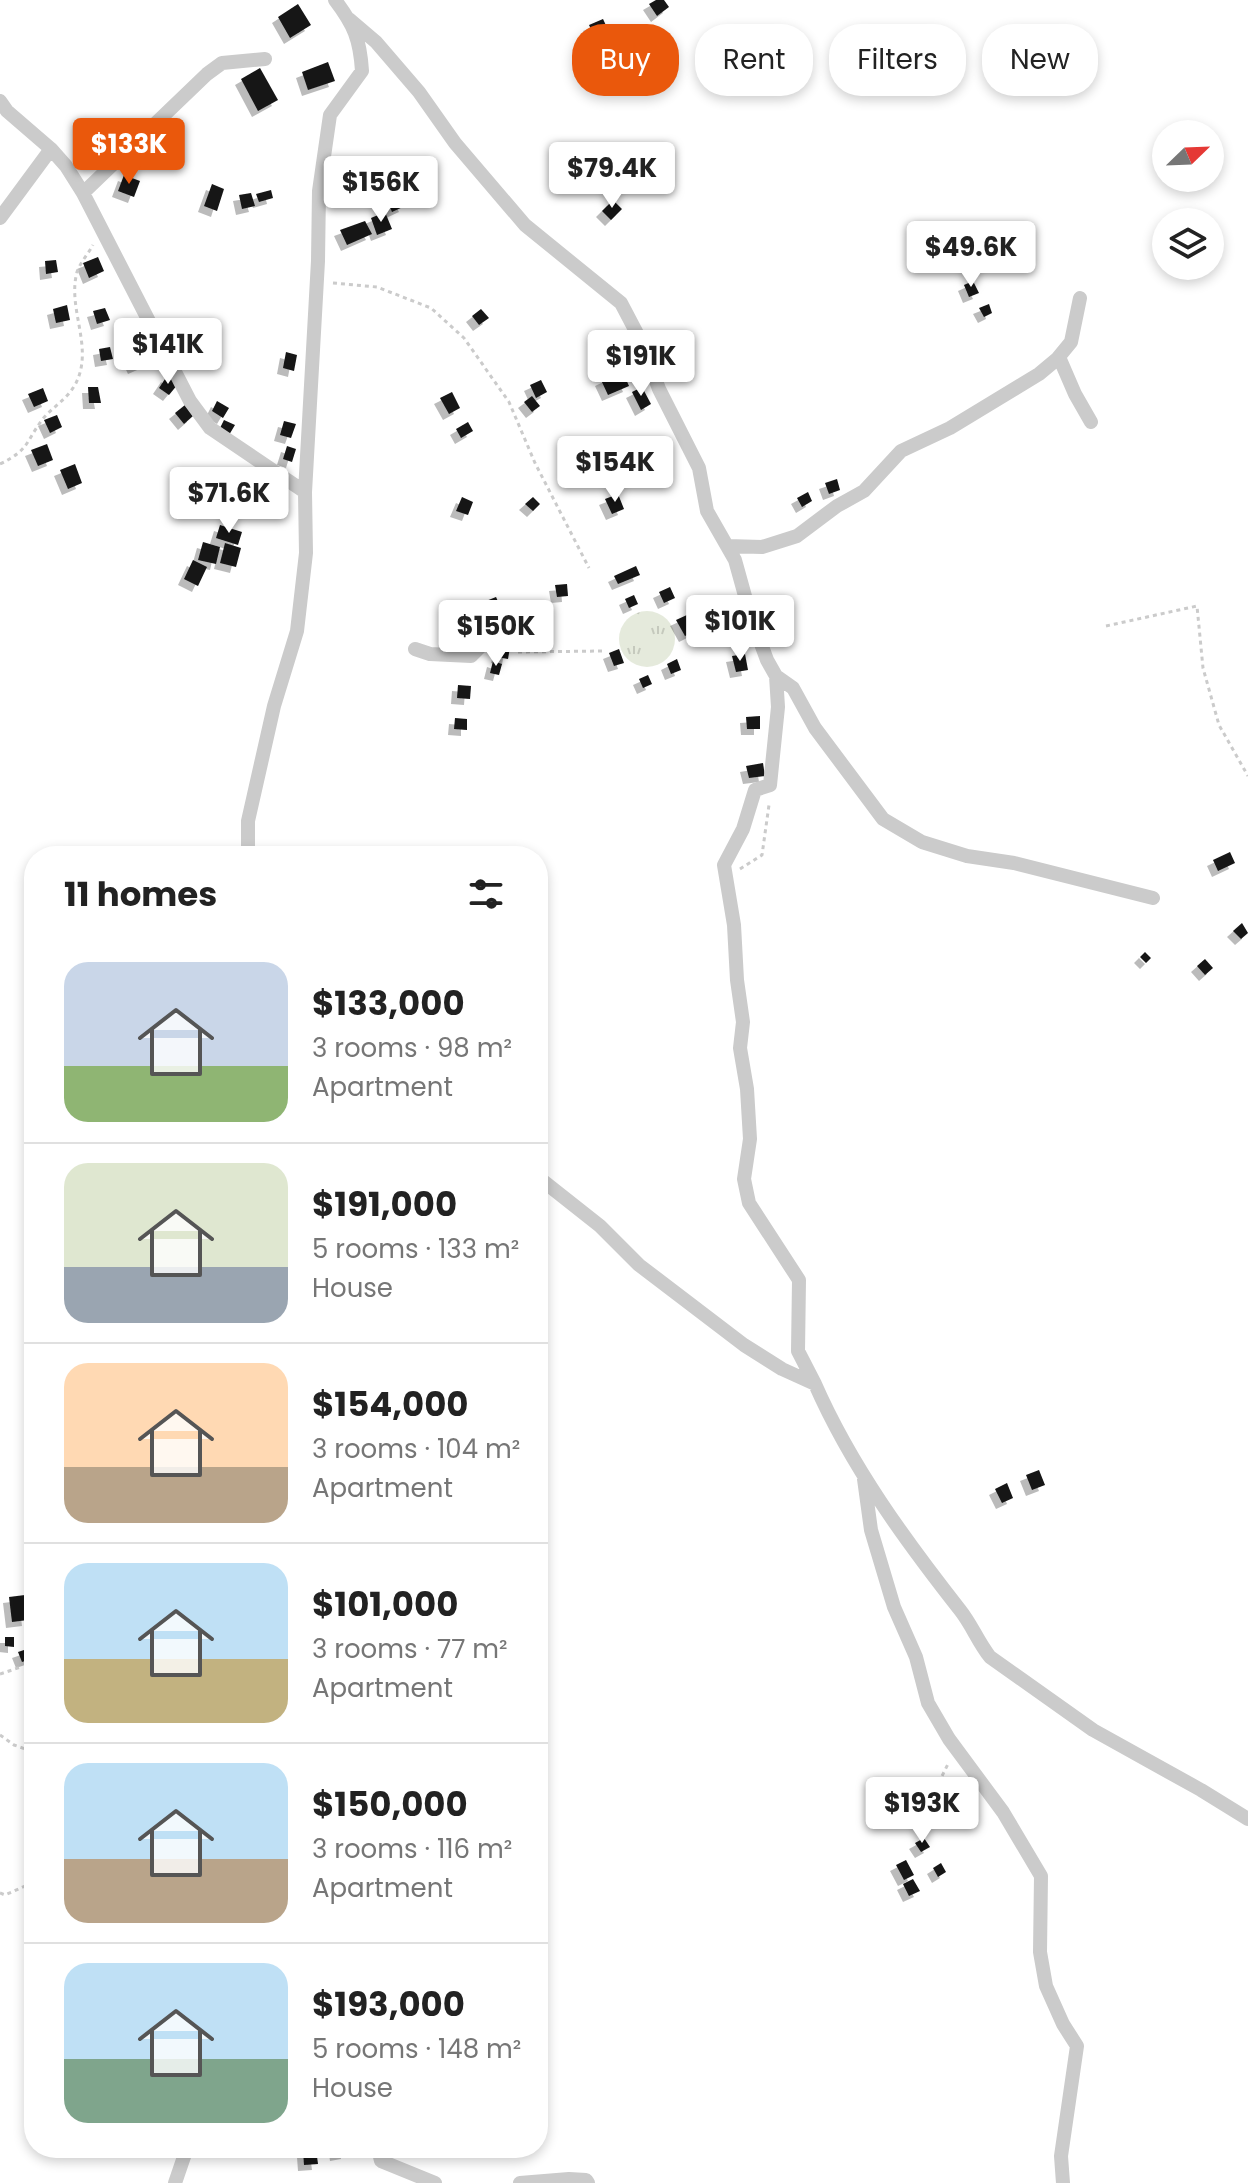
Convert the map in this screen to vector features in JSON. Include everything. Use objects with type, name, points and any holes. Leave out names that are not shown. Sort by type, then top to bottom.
[{"type":"street","points":[[248,846],[248,821],[274,706],[297,631],[306,553],[305,492],[319,191],[330,115],[362,71],[360,43],[349,19],[335,0]]},
{"type":"street","points":[[349,19],[376,42],[419,92],[455,143],[525,225],[621,303],[699,468],[707,511],[735,560],[750,614],[776,676],[778,707],[770,785],[755,790],[743,829],[724,865],[734,925],[743,1022],[740,1048],[747,1089],[750,1139],[744,1179],[749,1203],[799,1280],[798,1351],[835,1430],[930,1573],[963,1613],[977,1641],[990,1657],[1093,1730],[1248,1819]]},
{"type":"street","points":[[83,193],[207,74],[222,63],[265,59]]},
{"type":"street","points":[[0,101],[66,166],[83,193],[190,401],[210,428],[305,492]]},
{"type":"street","points":[[0,218],[51,149]]},
{"type":"street","points":[[727,546],[762,547],[797,536],[837,506],[864,491],[901,451],[982,410],[1039,374],[1071,342],[1080,298]]},
{"type":"street","points":[[1059,357],[1091,422]]},
{"type":"street","points":[[735,560],[745,546]]},
{"type":"street","points":[[415,649],[430,654],[471,656],[480,647],[479,638],[461,625]]},
{"type":"street","points":[[776,676],[793,688],[815,728],[883,819],[922,842],[967,856],[1014,863],[1153,898]]},
{"type":"street","points":[[548,1185],[600,1226],[639,1265],[744,1345],[782,1369],[815,1384]]},
{"type":"street","points":[[863,1475],[871,1530],[894,1607],[916,1657],[928,1703],[960,1754],[1003,1812],[1041,1876],[1040,1952],[1046,1986],[1077,2046],[1061,2156],[1063,2183]]},
{"type":"street","points":[[175,2183],[184,2158]]},
{"type":"street","points":[[380,2158],[381,2161],[435,2183]]},
{"type":"street","points":[[520,2183],[569,2179],[586,2180],[588,2183]]},
{"type":"path","points":[[0,464],[28,446],[42,421],[63,402],[76,383],[83,362],[76,279],[78,270],[102,232]]},
{"type":"path","points":[[317,281],[377,287],[431,308],[464,338],[509,402],[535,463],[589,568]]},
{"type":"path","points":[[1106,626],[1197,606],[1203,668],[1219,725],[1248,776]]},
{"type":"path","points":[[518,652],[603,651]]},
{"type":"path","points":[[0,1674],[21,1667]]},
{"type":"path","points":[[0,1735],[24,1748]]},
{"type":"path","points":[[924,1820],[945,1767],[960,1754]]},
{"type":"path","points":[[0,1893],[5,1895],[24,1886]]},
{"type":"green space","points":[[647,611],[667,619],[675,639],[667,659],[647,667],[627,659],[619,639],[627,619]]},
{"type":"building","points":[[664,0],[669,7],[657,16],[649,4]]},
{"type":"building","points":[[298,4],[311,25],[290,38],[278,17]]},
{"type":"building","points":[[328,62],[335,81],[308,90],[302,72]]},
{"type":"building","points":[[260,68],[278,100],[258,111],[241,79]]},
{"type":"building","points":[[124,175],[140,181],[134,197],[118,191]]},
{"type":"building","points":[[212,184],[224,189],[217,211],[204,206]]},
{"type":"building","points":[[357,185],[360,193],[349,198],[346,190]]},
{"type":"building","points":[[271,190],[273,198],[259,202],[256,194]]},
{"type":"building","points":[[251,193],[255,206],[242,209],[239,195]]},
{"type":"building","points":[[400,196],[405,206],[392,212],[388,202]]},
{"type":"building","points":[[613,200],[622,209],[611,220],[602,211]]},
{"type":"building","points":[[385,212],[392,229],[377,235],[371,218]]},
{"type":"building","points":[[365,221],[372,234],[347,245],[340,230]]},
{"type":"building","points":[[98,257],[104,271],[89,278],[83,263]]},
{"type":"building","points":[[56,260],[58,272],[46,274],[45,261]]},
{"type":"building","points":[[973,281],[979,293],[969,297],[964,285]]},
{"type":"building","points":[[989,304],[992,313],[984,317],[979,308]]},
{"type":"building","points":[[67,305],[70,320],[56,323],[53,309]]},
{"type":"building","points":[[105,308],[110,320],[97,324],[93,311]]},
{"type":"building","points":[[481,309],[489,318],[479,325],[472,316]]},
{"type":"building","points":[[141,340],[150,361],[134,368],[124,347]]},
{"type":"building","points":[[110,347],[113,359],[101,361],[99,349]]},
{"type":"building","points":[[286,352],[297,355],[294,371],[283,368]]},
{"type":"building","points":[[622,370],[629,386],[608,395],[601,380]]},
{"type":"building","points":[[167,376],[178,384],[169,395],[159,388]]},
{"type":"building","points":[[541,380],[547,392],[536,398],[530,385]]},
{"type":"building","points":[[88,387],[98,387],[101,403],[89,403]]},
{"type":"building","points":[[642,387],[651,404],[641,410],[632,392]]},
{"type":"building","points":[[43,388],[48,401],[34,407],[28,394]]},
{"type":"building","points":[[452,392],[460,408],[449,414],[440,398]]},
{"type":"building","points":[[532,396],[540,406],[532,412],[524,402]]},
{"type":"building","points":[[217,401],[229,408],[223,418],[212,411]]},
{"type":"building","points":[[185,405],[193,416],[184,424],[175,413]]},
{"type":"building","points":[[57,415],[62,427],[50,433],[44,420]]},
{"type":"building","points":[[224,420],[235,425],[229,435],[219,430]]},
{"type":"building","points":[[284,421],[296,424],[291,438],[280,435]]},
{"type":"building","points":[[468,422],[473,431],[461,438],[456,429]]},
{"type":"building","points":[[47,444],[53,460],[38,466],[31,450]]},
{"type":"building","points":[[287,446],[296,449],[292,462],[283,459]]},
{"type":"building","points":[[75,464],[82,483],[68,489],[60,470]]},
{"type":"building","points":[[837,479],[840,490],[829,494],[825,483]]},
{"type":"building","points":[[808,492],[812,501],[802,507],[797,498]]},
{"type":"building","points":[[618,494],[624,509],[612,514],[605,499]]},
{"type":"building","points":[[462,497],[473,502],[468,515],[456,511]]},
{"type":"building","points":[[533,497],[540,504],[533,511],[525,504]]},
{"type":"building","points":[[220,525],[242,532],[238,545],[216,538]]},
{"type":"building","points":[[203,542],[220,547],[216,564],[198,560]]},
{"type":"building","points":[[225,543],[241,548],[236,567],[220,563]]},
{"type":"building","points":[[193,560],[207,567],[198,586],[184,579]]},
{"type":"building","points":[[636,566],[640,575],[618,584],[614,576]]},
{"type":"building","points":[[567,584],[568,596],[557,597],[555,585]]},
{"type":"building","points":[[670,587],[675,598],[664,603],[659,592]]},
{"type":"building","points":[[634,595],[638,604],[629,608],[625,599]]},
{"type":"building","points":[[496,597],[501,608],[491,612],[486,601]]},
{"type":"building","points":[[546,614],[549,631],[534,633],[531,616]]},
{"type":"building","points":[[689,614],[697,630],[685,636],[676,620]]},
{"type":"building","points":[[505,634],[515,636],[513,645],[503,643]]},
{"type":"building","points":[[500,645],[510,647],[508,659],[497,657]]},
{"type":"building","points":[[619,649],[624,663],[614,666],[609,653]]},
{"type":"building","points":[[745,654],[748,670],[736,672],[732,656]]},
{"type":"building","points":[[677,659],[681,670],[671,674],[667,664]]},
{"type":"building","points":[[493,661],[502,664],[499,675],[490,673]]},
{"type":"building","points":[[648,675],[652,684],[643,688],[639,679]]},
{"type":"building","points":[[458,685],[471,686],[470,699],[457,698]]},
{"type":"building","points":[[760,716],[760,729],[747,729],[746,717]]},
{"type":"building","points":[[455,718],[467,719],[467,730],[454,729]]},
{"type":"building","points":[[763,763],[765,776],[749,778],[746,766]]},
{"type":"building","points":[[1230,852],[1235,863],[1218,871],[1213,860]]},
{"type":"building","points":[[1242,923],[1248,933],[1241,939],[1233,931]]},
{"type":"building","points":[[1145,952],[1151,958],[1146,963],[1140,957]]},
{"type":"building","points":[[1205,959],[1213,968],[1205,975],[1197,966]]},
{"type":"building","points":[[1039,1470],[1045,1485],[1032,1490],[1026,1475]]},
{"type":"building","points":[[1007,1483],[1013,1498],[1002,1503],[995,1489]]},
{"type":"building","points":[[24,1595],[24,1620],[12,1622],[9,1597]]},
{"type":"building","points":[[5,1637],[14,1637],[14,1647],[5,1646]]},
{"type":"building","points":[[24,1650],[24,1661],[22,1662],[18,1652]]},
{"type":"building","points":[[924,1838],[930,1847],[921,1852],[915,1843]]},
{"type":"building","points":[[906,1860],[914,1875],[904,1880],[896,1865]]},
{"type":"building","points":[[941,1863],[946,1872],[938,1877],[933,1868]]},
{"type":"building","points":[[913,1879],[920,1891],[909,1896],[903,1884]]},
{"type":"building","points":[[304,2158],[317,2158],[318,2164],[304,2165]]}]
